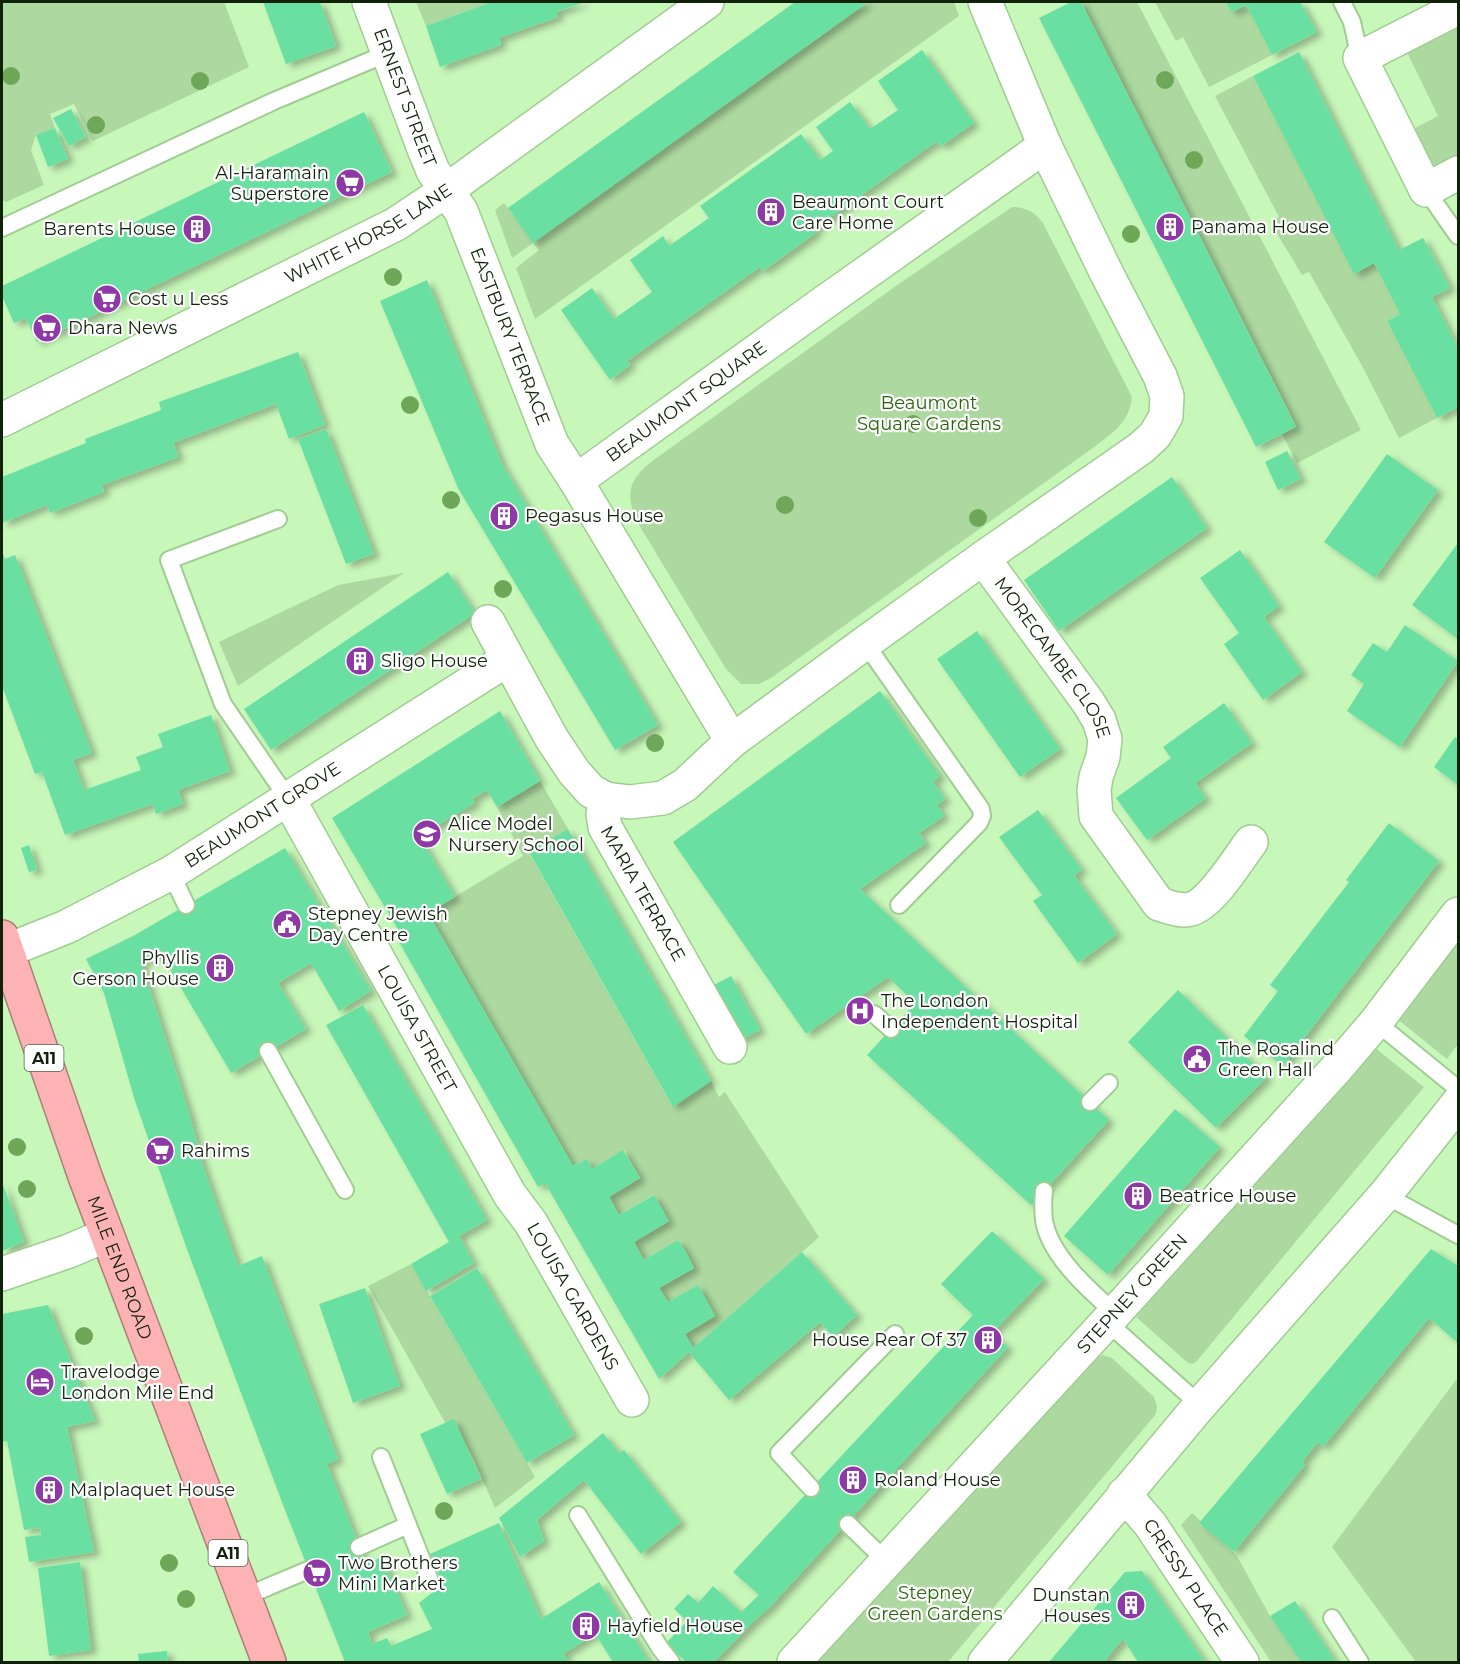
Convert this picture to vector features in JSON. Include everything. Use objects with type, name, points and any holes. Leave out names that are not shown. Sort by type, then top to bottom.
[{"type":"highway","name":"MILE END ROAD","points":[[4,944],[107,1235],[269,1662]]},
{"type":"street","name":"ERNEST STREET","points":[[369,2],[430,164],[447,190]]},
{"type":"street","name":"WHITE HORSE LANE","points":[[2,420],[396,224],[447,190],[707,2]]},
{"type":"street","points":[[606,800],[630,802],[663,798],[685,784],[732,741],[983,558],[1141,448],[1155,435],[1166,416],[1167,396],[1160,376],[1102,264],[1046,146],[985,2]]},
{"type":"street","points":[[1458,8],[1360,58],[1426,190],[1458,173]]},
{"type":"street","name":"BEAUMONT SQUARE","points":[[576,482],[812,311],[1046,146]]},
{"type":"street","name":"EASTBURY TERRACE","points":[[447,190],[461,211],[547,435],[576,482]]},
{"type":"street","points":[[576,482],[732,741]]},
{"type":"street","name":"MORECAMBE CLOSE","points":[[983,558],[1099,720],[1105,739],[1103,757],[1094,790],[1096,816],[1159,904],[1175,909],[1191,909],[1201,903],[1251,842]]},
{"type":"street","name":"MARIA TERRACE","points":[[489,622],[552,738],[574,772],[591,791],[606,800],[603,814],[606,827],[730,1047]]},
{"type":"street","name":"BEAUMONT GROVE","points":[[4,944],[66,927],[171,873],[508,659]]},
{"type":"street","name":"LOUISA STREET","points":[[289,800],[510,1195]]},
{"type":"street","name":"STEPNEY GREEN","points":[[794,1662],[1111,1318],[1376,1022],[1458,914]]},
{"type":"street","points":[[985,1662],[1200,1405],[1385,1195],[1458,1103]]},
{"type":"street","name":"LOUISA GARDENS","points":[[510,1195],[531,1223],[632,1400]]},
{"type":"street","points":[[2,1274],[107,1235]]},
{"type":"street","name":"CRESSY PLACE","points":[[1124,1494],[1150,1524],[1242,1662]]},
{"type":"lane","points":[[1342,2],[1352,22],[1360,58]]},
{"type":"lane","points":[[2,228],[274,101],[388,53]]},
{"type":"lane","points":[[1426,190],[1458,236]]},
{"type":"lane","points":[[278,519],[169,560],[224,704],[289,800]]},
{"type":"lane","points":[[864,644],[981,809],[982,816],[979,823],[899,904]]},
{"type":"lane","points":[[171,873],[186,906]]},
{"type":"lane","points":[[874,1014],[891,1029]]},
{"type":"lane","points":[[1376,1022],[1458,1089]]},
{"type":"lane","points":[[268,1051],[345,1190]]},
{"type":"lane","points":[[1090,1102],[1109,1083]]},
{"type":"lane","points":[[1044,1191],[1044,1221],[1049,1239],[1057,1253],[1099,1299],[1111,1318],[1200,1405]]},
{"type":"lane","points":[[1385,1195],[1458,1235]]},
{"type":"lane","points":[[811,1488],[779,1453],[895,1334]]},
{"type":"lane","points":[[381,1457],[429,1578]]},
{"type":"lane","points":[[578,1515],[654,1639],[671,1662]]},
{"type":"lane","points":[[848,1524],[887,1562]]},
{"type":"lane","points":[[359,1547],[408,1526]]},
{"type":"lane","points":[[244,1598],[308,1570]]},
{"type":"lane","points":[[1332,1618],[1360,1662]]},
{"type":"green space","points":[[2,2],[224,2],[249,67],[93,141],[74,104],[50,114],[55,128],[36,135],[31,150],[44,185],[6,202],[2,200]]},
{"type":"green space","points":[[416,2],[485,2],[486,4],[426,26]]},
{"type":"green space","points":[[868,2],[954,2],[959,16],[535,319],[516,268],[539,250],[533,243],[512,258],[495,210],[504,203],[533,242]]},
{"type":"green space","points":[[1081,2],[1137,2],[1361,430],[1297,463],[1282,434],[1296,426]]},
{"type":"green space","points":[[1155,2],[1226,2],[1231,12],[1246,5],[1272,55],[1209,87],[1183,37],[1176,41]]},
{"type":"green space","points":[[1458,23],[1458,156],[1440,166],[1431,164],[1415,128],[1438,116],[1406,50]]},
{"type":"green space","points":[[1253,76],[1354,273],[1374,263],[1400,314],[1387,321],[1437,418],[1399,438],[1361,364],[1309,272],[1302,275],[1270,222],[1279,217],[1215,96]]},
{"type":"green space","name":"Beaumont Square Gardens","points":[[1012,207],[1030,211],[1043,223],[1132,397],[1127,414],[1112,433],[771,678],[759,684],[741,684],[726,669],[636,520],[632,510],[630,492],[635,478],[655,459],[900,283]]},
{"type":"green space","points":[[404,573],[238,686],[219,642],[338,585]]},
{"type":"green space","points":[[540,781],[568,829],[529,853],[672,1106],[711,1081],[719,1097],[725,1092],[819,1237],[693,1348],[685,1334],[715,1316],[698,1286],[668,1302],[659,1288],[694,1268],[678,1240],[644,1260],[634,1242],[669,1221],[653,1195],[619,1215],[609,1197],[640,1178],[624,1150],[592,1169],[587,1159],[573,1166],[428,913],[523,856],[497,807]]},
{"type":"green space","points":[[1458,936],[1458,1044],[1447,1059],[1396,1018]]},
{"type":"green space","points":[[1374,1047],[1424,1087],[1196,1362],[1192,1364],[1187,1362],[1136,1317]]},
{"type":"green space","points":[[411,1264],[535,1477],[495,1508],[473,1458],[457,1430],[447,1426],[368,1286]]},
{"type":"green space","name":"Stepney Green Gardens","points":[[1103,1355],[1112,1358],[1154,1397],[1157,1406],[1156,1414],[948,1662],[816,1662],[1096,1358]]},
{"type":"green space","points":[[1456,1380],[1458,1381],[1458,1662],[1416,1662],[1332,1547]]},
{"type":"green space","points":[[1192,1513],[1237,1556],[1270,1616],[1301,1662],[1271,1662],[1181,1525]]},
{"type":"building","points":[[263,2],[320,2],[336,46],[286,64]]},
{"type":"building","points":[[485,2],[585,2],[556,12],[558,17],[499,38],[501,45],[440,67],[426,26],[486,4]]},
{"type":"building","points":[[795,2],[868,2],[533,243],[508,208]]},
{"type":"building","name":"Panama House","points":[[1071,2],[1081,2],[1296,427],[1256,447],[1039,18]]},
{"type":"building","points":[[1226,2],[1300,2],[1317,32],[1272,55],[1246,5],[1231,12]]},
{"type":"building","name":"Beaumont Court Care Home","points":[[922,50],[974,123],[941,146],[937,141],[814,229],[817,232],[763,271],[760,267],[627,361],[630,365],[610,380],[561,310],[592,288],[614,319],[652,292],[630,260],[663,236],[669,246],[709,218],[700,206],[801,134],[820,160],[833,151],[816,127],[850,102],[870,129],[898,110],[878,81]]},
{"type":"building","points":[[1299,52],[1399,250],[1423,238],[1450,288],[1432,297],[1458,349],[1458,407],[1437,418],[1387,321],[1400,314],[1374,263],[1354,274],[1253,76]]},
{"type":"building","points":[[71,109],[86,137],[69,146],[53,118]]},
{"type":"building","name":"Barents House","points":[[364,112],[392,172],[37,342],[26,318],[14,323],[2,296],[2,286]]},
{"type":"building","points":[[55,128],[68,159],[48,167],[36,135]]},
{"type":"building","name":"Pegasus House","points":[[427,280],[502,464],[658,725],[615,750],[458,488],[380,301]]},
{"type":"building","points":[[298,352],[325,425],[289,439],[276,404],[173,443],[179,457],[102,485],[104,492],[50,513],[47,505],[2,523],[2,477],[86,443],[85,439],[161,410],[159,402]]},
{"type":"building","points":[[326,429],[374,554],[346,564],[298,439]]},
{"type":"building","points":[[1287,451],[1301,479],[1278,490],[1265,462]]},
{"type":"building","points":[[1387,454],[1438,490],[1375,578],[1324,542]]},
{"type":"building","points":[[1172,477],[1207,528],[1059,631],[1024,580]]},
{"type":"building","points":[[1458,543],[1458,639],[1412,605]]},
{"type":"building","points":[[1240,550],[1279,606],[1264,617],[1302,672],[1263,700],[1224,644],[1239,633],[1200,578]]},
{"type":"building","points":[[2,551],[5,559],[15,555],[92,753],[73,760],[84,790],[141,770],[136,757],[163,747],[158,734],[211,715],[230,771],[178,790],[183,804],[156,814],[153,804],[65,835],[42,772],[35,774],[2,686]]},
{"type":"building","name":"Sligo House","points":[[448,572],[475,613],[271,750],[244,709]]},
{"type":"building","points":[[1405,625],[1458,661],[1400,747],[1347,711],[1364,684],[1351,675],[1373,643],[1387,652]]},
{"type":"building","points":[[977,631],[1060,749],[1020,777],[937,659]]},
{"type":"building","points":[[880,691],[940,776],[933,782],[945,799],[937,805],[944,816],[919,833],[926,843],[860,889],[1109,1120],[1031,1205],[867,1055],[915,1003],[888,977],[806,1034],[673,842]]},
{"type":"building","points":[[1224,703],[1252,743],[1195,783],[1206,798],[1147,840],[1116,798],[1171,758],[1163,747]]},
{"type":"building","points":[[500,711],[540,781],[497,807],[487,790],[472,799],[475,803],[419,836],[455,897],[428,913],[573,1166],[587,1159],[592,1169],[623,1150],[640,1178],[609,1197],[619,1215],[654,1195],[669,1221],[634,1242],[644,1260],[678,1240],[686,1252],[694,1268],[659,1288],[668,1302],[698,1285],[715,1316],[685,1334],[693,1348],[802,1252],[857,1315],[833,1337],[820,1322],[729,1400],[689,1352],[659,1379],[545,1183],[538,1187],[394,933],[399,931],[332,818]]},
{"type":"building","points":[[1455,737],[1458,739],[1458,785],[1434,767]]},
{"type":"building","points":[[1038,810],[1082,870],[1074,875],[1117,934],[1078,963],[1033,901],[1042,895],[999,837]]},
{"type":"building","points":[[1389,823],[1439,861],[1283,1066],[1244,1036],[1278,991],[1270,985],[1349,882],[1346,880]]},
{"type":"building","points":[[568,829],[711,1081],[673,1107],[529,852]]},
{"type":"building","points":[[29,845],[37,870],[29,872],[21,848]]},
{"type":"building","points":[[285,848],[371,991],[339,1011],[311,963],[278,983],[306,1029],[231,1073],[161,954],[141,962],[189,1113],[203,1166],[238,1266],[262,1256],[338,1459],[327,1464],[366,1564],[382,1557],[407,1615],[368,1632],[372,1644],[387,1638],[391,1646],[432,1629],[419,1603],[443,1584],[430,1554],[499,1523],[541,1619],[599,1582],[649,1662],[613,1662],[595,1634],[563,1654],[569,1662],[345,1662],[188,1252],[135,1101],[104,993],[86,959],[133,936]]},
{"type":"building","points":[[731,976],[760,1030],[737,1042],[706,989]]},
{"type":"building","name":"The Rosalind Green Hall","points":[[1178,990],[1267,1077],[1216,1128],[1128,1042]]},
{"type":"building","points":[[363,1005],[487,1220],[459,1236],[474,1263],[426,1291],[411,1264],[449,1242],[326,1025]]},
{"type":"building","name":"Beatrice House","points":[[1175,1109],[1220,1147],[1108,1275],[1064,1236]]},
{"type":"building","points":[[2,1182],[24,1242],[2,1251]]},
{"type":"building","points":[[992,1231],[1044,1279],[992,1333],[1008,1347],[770,1607],[714,1662],[686,1662],[666,1643],[687,1621],[674,1609],[688,1594],[698,1603],[713,1586],[741,1612],[759,1595],[733,1572],[973,1315],[941,1284]]},
{"type":"building","points":[[1431,1249],[1458,1266],[1458,1343],[1429,1318],[1323,1447],[1318,1442],[1302,1462],[1305,1465],[1234,1552],[1199,1523]]},
{"type":"building","points":[[477,1268],[574,1435],[527,1463],[430,1296]]},
{"type":"building","points":[[365,1288],[400,1386],[353,1403],[319,1304]]},
{"type":"building","points":[[48,1305],[95,1421],[67,1427],[94,1552],[29,1562],[25,1537],[41,1535],[40,1528],[24,1530],[7,1441],[2,1442],[2,1314]]},
{"type":"building","points":[[454,1419],[481,1479],[447,1494],[420,1434]]},
{"type":"building","points":[[603,1433],[619,1453],[624,1450],[681,1522],[641,1554],[584,1480],[537,1520],[544,1541],[520,1557],[499,1518]]},
{"type":"building","points":[[80,1562],[91,1650],[49,1656],[38,1568]]},
{"type":"building","name":"Dunstan Houses","points":[[1142,1571],[1205,1662],[1138,1662],[1123,1639],[1106,1659],[1108,1662],[1049,1662],[1125,1572]]},
{"type":"building","points":[[1295,1601],[1336,1662],[1301,1662],[1270,1616]]},
{"type":"building","points":[[167,1651],[168,1662],[139,1662],[138,1654]]},
{"type":"place","name":"Al-Haramain Superstore","points":[[350,183]]},
{"type":"place","name":"Beaumont Court Care Home","points":[[771,212]]},
{"type":"place","name":"Panama House","points":[[1170,227]]},
{"type":"place","name":"Barents House","points":[[197,229]]},
{"type":"place","name":"Cost u Less","points":[[107,299]]},
{"type":"place","name":"Dhara News","points":[[47,328]]},
{"type":"place","name":"Pegasus House","points":[[504,516]]},
{"type":"place","name":"Sligo House","points":[[360,661]]},
{"type":"place","name":"Alice Model Nursery School","points":[[427,834]]},
{"type":"place","name":"Stepney Jewish Day Centre","points":[[287,924]]},
{"type":"place","name":"Phyllis Gerson House","points":[[220,968]]},
{"type":"place","name":"The London Independent Hospital","points":[[860,1011]]},
{"type":"place","name":"The Rosalind Green Hall","points":[[1197,1059]]},
{"type":"place","name":"Rahims","points":[[160,1151]]},
{"type":"place","name":"Beatrice House","points":[[1138,1196]]},
{"type":"place","name":"House Rear Of 37","points":[[988,1340]]},
{"type":"place","name":"Travelodge London Mile End","points":[[40,1382]]},
{"type":"place","name":"Roland House","points":[[853,1480]]},
{"type":"place","name":"Malplaquet House","points":[[49,1490]]},
{"type":"place","name":"Two Brothers Mini Market","points":[[317,1573]]},
{"type":"place","name":"Dunstan Houses","points":[[1131,1605]]},
{"type":"place","name":"Hayfield House","points":[[586,1626]]}]
